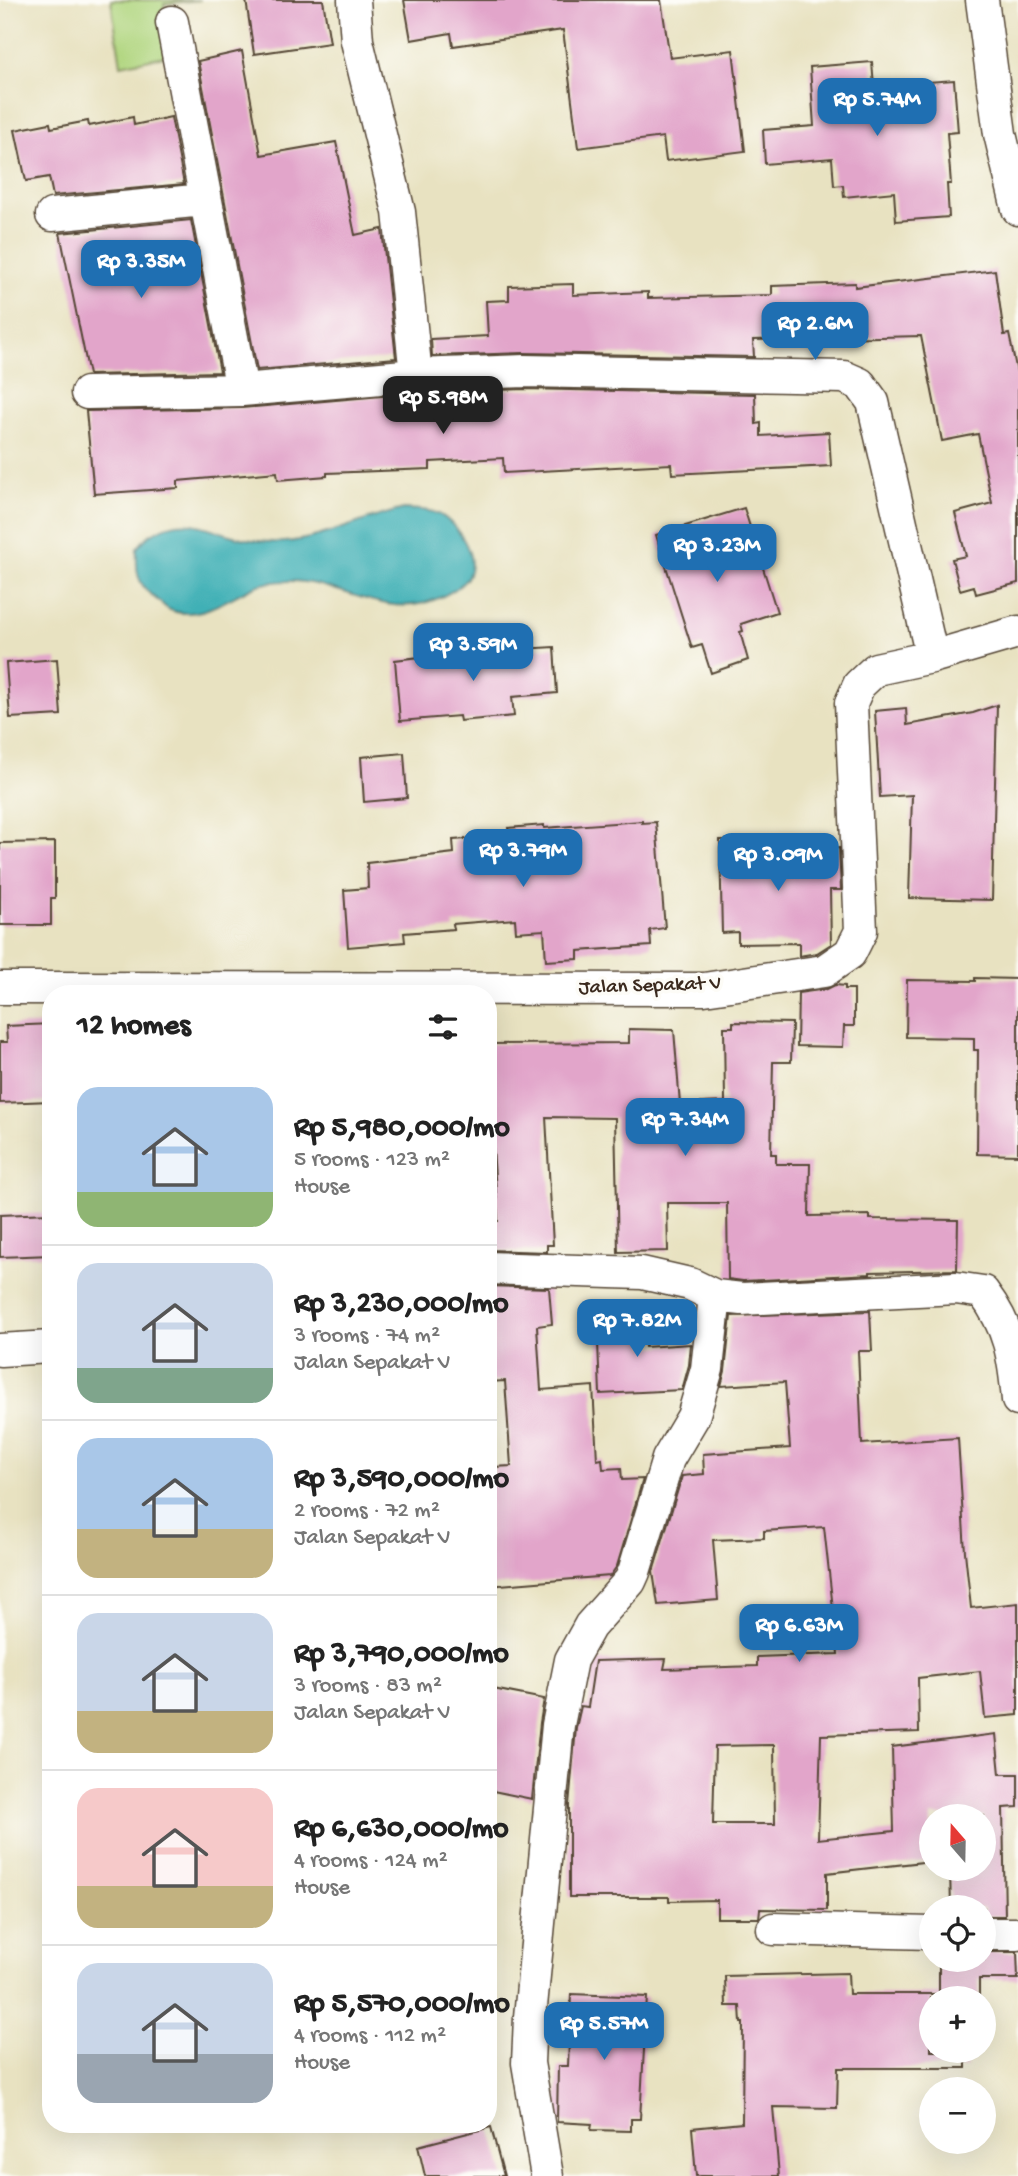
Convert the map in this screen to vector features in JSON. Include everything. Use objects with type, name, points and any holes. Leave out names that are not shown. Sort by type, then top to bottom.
[{"type":"street","points":[[354,0],[357,41],[399,212],[416,375]]},
{"type":"street","points":[[982,0],[1000,134],[1018,209]]},
{"type":"street","points":[[172,22],[242,390]]},
{"type":"street","points":[[52,215],[204,200]]},
{"type":"street","points":[[87,393],[242,390],[416,375],[524,371],[844,377],[860,384],[873,402],[932,657]]},
{"type":"street","name":"Jalan Sepakat V","points":[[497,992],[704,989],[824,971],[850,953],[862,931],[851,703],[859,685],[876,669],[932,657],[1018,632]]},
{"type":"street","name":"Jalan Sepakat V","points":[[0,988],[42,988]]},
{"type":"street","points":[[497,1268],[642,1273],[690,1284],[715,1296],[742,1299],[956,1287],[983,1292],[1006,1328],[1014,1358],[1018,1400]]},
{"type":"street","points":[[547,2176],[528,2063],[558,1726],[571,1660],[590,1626],[630,1581],[667,1459],[692,1417],[707,1369],[715,1296]]},
{"type":"street","points":[[0,1350],[42,1348]]},
{"type":"street","points":[[773,1929],[919,1933]]},
{"type":"street","points":[[996,1934],[1018,1934]]},
{"type":"green space","points":[[111,0],[201,0],[164,4],[169,55],[121,65]]},
{"type":"water","points":[[404,509],[429,511],[443,517],[463,538],[470,557],[469,574],[463,583],[431,601],[395,605],[308,583],[286,581],[253,587],[201,611],[179,613],[168,609],[149,593],[139,576],[137,548],[151,534],[166,527],[189,524],[246,539],[284,542],[328,533]]},
{"type":"building","points":[[246,0],[323,0],[330,43],[254,54]]},
{"type":"building","points":[[404,0],[661,0],[670,58],[733,50],[745,151],[666,161],[663,137],[578,148],[563,30],[453,46],[451,33],[411,40]]},
{"type":"building","points":[[242,51],[261,155],[336,142],[355,235],[382,229],[396,358],[257,370],[198,61]]},
{"type":"building","points":[[872,62],[874,86],[954,80],[958,132],[947,133],[951,184],[947,184],[949,217],[896,221],[894,192],[844,197],[843,185],[834,186],[832,158],[765,164],[763,130],[814,126],[810,67]]},
{"type":"building","points":[[133,117],[134,125],[171,117],[184,184],[53,196],[49,177],[26,181],[15,130],[50,123],[51,128],[88,121],[89,126]]},
{"type":"building","points":[[191,220],[220,372],[89,375],[60,233]]},
{"type":"building","points":[[995,270],[1004,335],[1009,334],[1018,377],[1018,583],[976,594],[974,586],[960,590],[952,559],[966,556],[955,513],[992,503],[978,434],[942,441],[921,336],[753,340],[754,357],[524,353],[432,356],[431,339],[488,336],[486,301],[509,300],[509,286],[573,284],[573,295],[648,292],[648,298],[772,295],[772,286],[855,283],[855,287]]},
{"type":"building","points":[[524,389],[755,394],[756,424],[761,423],[761,436],[829,432],[831,466],[672,474],[671,464],[504,473],[503,458],[430,462],[430,469],[327,473],[327,476],[278,480],[277,472],[178,481],[178,488],[94,494],[86,411],[242,408],[417,393]]},
{"type":"building","points":[[744,508],[777,612],[741,624],[743,631],[740,632],[748,660],[711,673],[702,645],[692,648],[656,535]]},
{"type":"building","points":[[554,647],[557,693],[512,697],[514,716],[460,721],[459,716],[400,721],[395,660],[454,653]]},
{"type":"building","points":[[57,659],[61,715],[10,718],[6,663]]},
{"type":"building","points":[[997,705],[992,900],[909,898],[912,795],[880,797],[875,711],[906,708],[907,725],[973,713]]},
{"type":"building","points":[[404,753],[407,798],[364,802],[361,757]]},
{"type":"building","points":[[656,822],[665,928],[650,930],[651,946],[578,951],[578,959],[546,961],[544,930],[516,932],[515,919],[453,924],[454,929],[404,933],[405,942],[348,947],[344,890],[368,888],[367,863],[454,853],[453,840],[509,836],[508,828]]},
{"type":"building","points":[[720,840],[774,840],[774,849],[839,848],[841,890],[830,890],[831,944],[817,953],[799,956],[799,943],[738,944],[738,932],[722,933]]},
{"type":"building","points":[[55,842],[55,898],[51,898],[51,925],[0,925],[0,843]]},
{"type":"building","points":[[975,978],[1018,979],[1018,1155],[977,1154],[978,1050],[974,1050],[974,1038],[906,1037],[907,980],[975,981]]},
{"type":"building","points":[[835,985],[854,989],[854,1026],[844,1026],[843,1047],[797,1046],[798,993],[827,989]]},
{"type":"building","points":[[733,1022],[792,1023],[791,1062],[773,1062],[771,1154],[776,1154],[776,1164],[810,1164],[809,1216],[870,1215],[870,1219],[958,1220],[957,1270],[870,1272],[743,1281],[728,1279],[727,1203],[667,1203],[668,1251],[618,1252],[615,1118],[546,1117],[553,1245],[547,1245],[547,1252],[497,1250],[497,1044],[629,1043],[629,1029],[674,1030],[680,1104],[725,1102],[724,1027],[733,1027]]},
{"type":"building","points":[[42,1024],[42,1101],[0,1103],[0,1042],[7,1042],[6,1026]]},
{"type":"building","points":[[42,1213],[42,1255],[0,1257],[0,1215]]},
{"type":"building","points":[[497,1286],[549,1288],[552,1324],[537,1326],[541,1390],[593,1386],[597,1460],[602,1459],[603,1469],[621,1468],[622,1480],[643,1479],[617,1566],[610,1576],[497,1585],[497,1467],[511,1466],[505,1381],[497,1381]]},
{"type":"building","points":[[870,1311],[872,1351],[858,1351],[862,1444],[958,1438],[971,1608],[1018,1603],[1018,1715],[985,1718],[980,1671],[918,1678],[919,1732],[821,1735],[818,1839],[894,1831],[892,1747],[996,1734],[1000,1774],[1018,1774],[1018,1807],[1003,1808],[1005,1916],[996,1916],[996,1895],[951,1895],[950,1881],[996,1881],[996,1804],[919,1804],[919,1862],[827,1873],[827,1910],[760,1909],[759,1918],[717,1918],[717,1900],[569,1897],[569,1805],[576,1728],[581,1706],[588,1707],[595,1661],[666,1659],[664,1669],[757,1666],[757,1657],[838,1654],[824,1527],[764,1531],[764,1538],[713,1540],[718,1600],[658,1605],[653,1572],[682,1476],[704,1474],[703,1454],[790,1448],[785,1382],[721,1386],[731,1316]],"holes":[[[774,1745],[775,1824],[713,1824],[715,1746]]]},
{"type":"building","points":[[634,1314],[634,1322],[643,1322],[645,1347],[691,1344],[682,1390],[600,1394],[597,1316]]},
{"type":"building","points":[[497,1690],[544,1699],[532,1799],[497,1792]]},
{"type":"building","points":[[996,1952],[1017,1952],[1018,1979],[979,1979],[979,1986],[939,1986],[939,1972],[996,1972]]},
{"type":"building","points":[[848,1973],[849,1994],[919,1994],[919,2063],[966,2063],[966,2068],[838,2068],[837,2108],[773,2107],[779,2176],[696,2176],[692,2128],[742,2123],[743,2023],[740,2006],[726,2006],[725,1976]]},
{"type":"building","points":[[571,1994],[647,1997],[640,2119],[631,2119],[631,2131],[591,2130],[592,2124],[557,2122],[558,2066],[568,2066]]},
{"type":"building","points":[[468,2133],[493,2133],[504,2176],[425,2176],[418,2146]]}]
